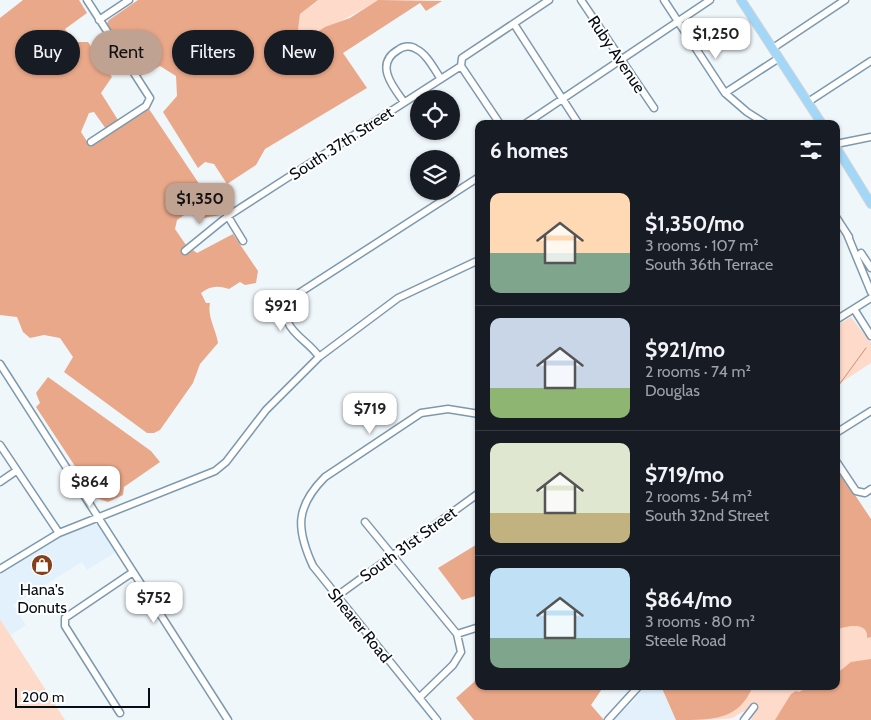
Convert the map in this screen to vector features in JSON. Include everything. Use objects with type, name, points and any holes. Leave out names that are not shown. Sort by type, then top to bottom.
[{"type":"main road","points":[[741,0],[819,120]]},
{"type":"main road","points":[[840,153],[871,204]]},
{"type":"street","points":[[87,0],[148,94],[150,100],[146,106],[91,142]]},
{"type":"street","points":[[99,20],[129,0]]},
{"type":"street","name":"South 37th Street","points":[[185,251],[228,216],[441,79],[460,66],[462,58],[549,0]]},
{"type":"street","name":"Ruby Avenue","points":[[581,0],[654,108]]},
{"type":"street","points":[[664,0],[725,93],[760,120]]},
{"type":"street","points":[[531,120],[710,0]]},
{"type":"street","points":[[773,48],[845,0]]},
{"type":"street","points":[[514,24],[564,98],[576,120]]},
{"type":"street","points":[[404,102],[390,83],[386,73],[388,58],[397,50],[402,47],[415,48],[424,55],[441,79]]},
{"type":"street","points":[[725,93],[779,58]]},
{"type":"street","points":[[808,102],[871,61]]},
{"type":"street","points":[[460,66],[497,120]]},
{"type":"street","points":[[840,145],[870,139]]},
{"type":"street","points":[[319,357],[292,330],[288,313],[289,304],[293,297],[475,180]]},
{"type":"street","points":[[220,205],[243,241]]},
{"type":"street","points":[[840,223],[857,246]]},
{"type":"street","points":[[847,234],[870,290]]},
{"type":"street","points":[[861,253],[871,268]]},
{"type":"street","points":[[0,569],[59,533],[97,516],[215,470],[226,462],[259,418],[319,357],[398,298],[475,262]]},
{"type":"street","points":[[840,318],[871,298]]},
{"type":"street","points":[[854,309],[871,336]]},
{"type":"street","points":[[0,364],[228,720]]},
{"type":"street","name":"Shearer Road","points":[[436,720],[337,596],[310,559],[303,544],[301,521],[305,504],[314,488],[325,477],[421,413],[448,408],[475,413]]},
{"type":"street","points":[[840,430],[871,411]]},
{"type":"street","points":[[0,445],[59,533]]},
{"type":"street","points":[[840,467],[856,491],[865,493],[871,489]]},
{"type":"street","points":[[0,482],[16,471]]},
{"type":"street","name":"South 31st Street","points":[[337,596],[475,496]]},
{"type":"street","points":[[366,522],[458,634],[461,652],[453,666],[419,698]]},
{"type":"street","points":[[120,713],[65,626],[65,618],[133,572]]},
{"type":"street","points":[[458,634],[475,628]]},
{"type":"street","points":[[608,720],[635,690]]},
{"type":"street","points":[[744,720],[754,707]]},
{"type":"shaded area","points":[[23,0],[79,0],[87,13],[66,30],[15,30],[15,75],[80,75],[80,42],[88,42],[90,45],[90,75],[111,75],[112,77],[101,93],[118,120],[106,129],[94,112],[89,113],[81,132],[90,146],[149,109],[220,215],[204,218],[196,207],[177,220],[175,229],[186,245],[197,253],[233,234],[258,271],[256,283],[245,285],[240,282],[229,289],[214,287],[201,293],[206,303],[210,303],[211,318],[218,343],[200,364],[193,383],[160,430],[154,433],[147,433],[64,372],[73,357],[60,338],[44,335],[30,338],[23,332],[17,317],[0,315],[0,18]]},
{"type":"shaded area","points":[[138,0],[318,0],[300,14],[298,30],[264,30],[264,75],[334,75],[334,30],[320,30],[350,18],[378,0],[442,1],[426,11],[420,3],[343,53],[367,88],[265,149],[256,165],[227,184],[214,164],[205,162],[198,168],[163,112],[177,96],[174,75],[254,75],[254,30],[172,30],[172,74],[162,67],[162,30],[109,30],[106,25],[109,20]]},
{"type":"shaded area","points":[[318,0],[378,0],[325,30],[298,30],[300,14]]},
{"type":"shaded area","points":[[851,317],[871,343],[871,363],[840,383],[840,324]]},
{"type":"shaded area","points":[[48,377],[151,451],[160,462],[124,487],[123,495],[108,502],[96,498],[36,407],[40,403],[36,393]]},
{"type":"shaded area","points":[[840,472],[871,519],[871,637],[867,638],[867,633],[861,627],[840,629]]},
{"type":"shaded area","points":[[840,473],[871,521],[871,720],[752,720],[746,711],[732,718],[676,720],[663,690],[840,690]]},
{"type":"shaded area","points":[[92,522],[98,525],[116,552],[87,570],[82,562],[13,605],[26,625],[11,635],[0,619],[0,571],[60,535]]},
{"type":"shaded area","points":[[475,545],[475,596],[462,600],[438,568]]},
{"type":"shaded area","points":[[0,619],[65,720],[0,720]]},
{"type":"shaded area","points":[[871,659],[871,720],[775,720],[791,694],[796,691],[840,690],[840,671],[851,662]]},
{"type":"shaded area","points":[[475,680],[475,690],[601,690],[591,705],[604,720],[474,720],[456,698]]},
{"type":"shaded area","points":[[642,690],[663,690],[676,720],[613,720],[633,702]]},
{"type":"shaded area","points":[[663,690],[751,690],[740,706],[724,716],[676,720]]},
{"type":"waterway","points":[[840,384],[866,348]]},
{"type":"place","name":"Hana's Donuts","points":[[42,565]]}]
